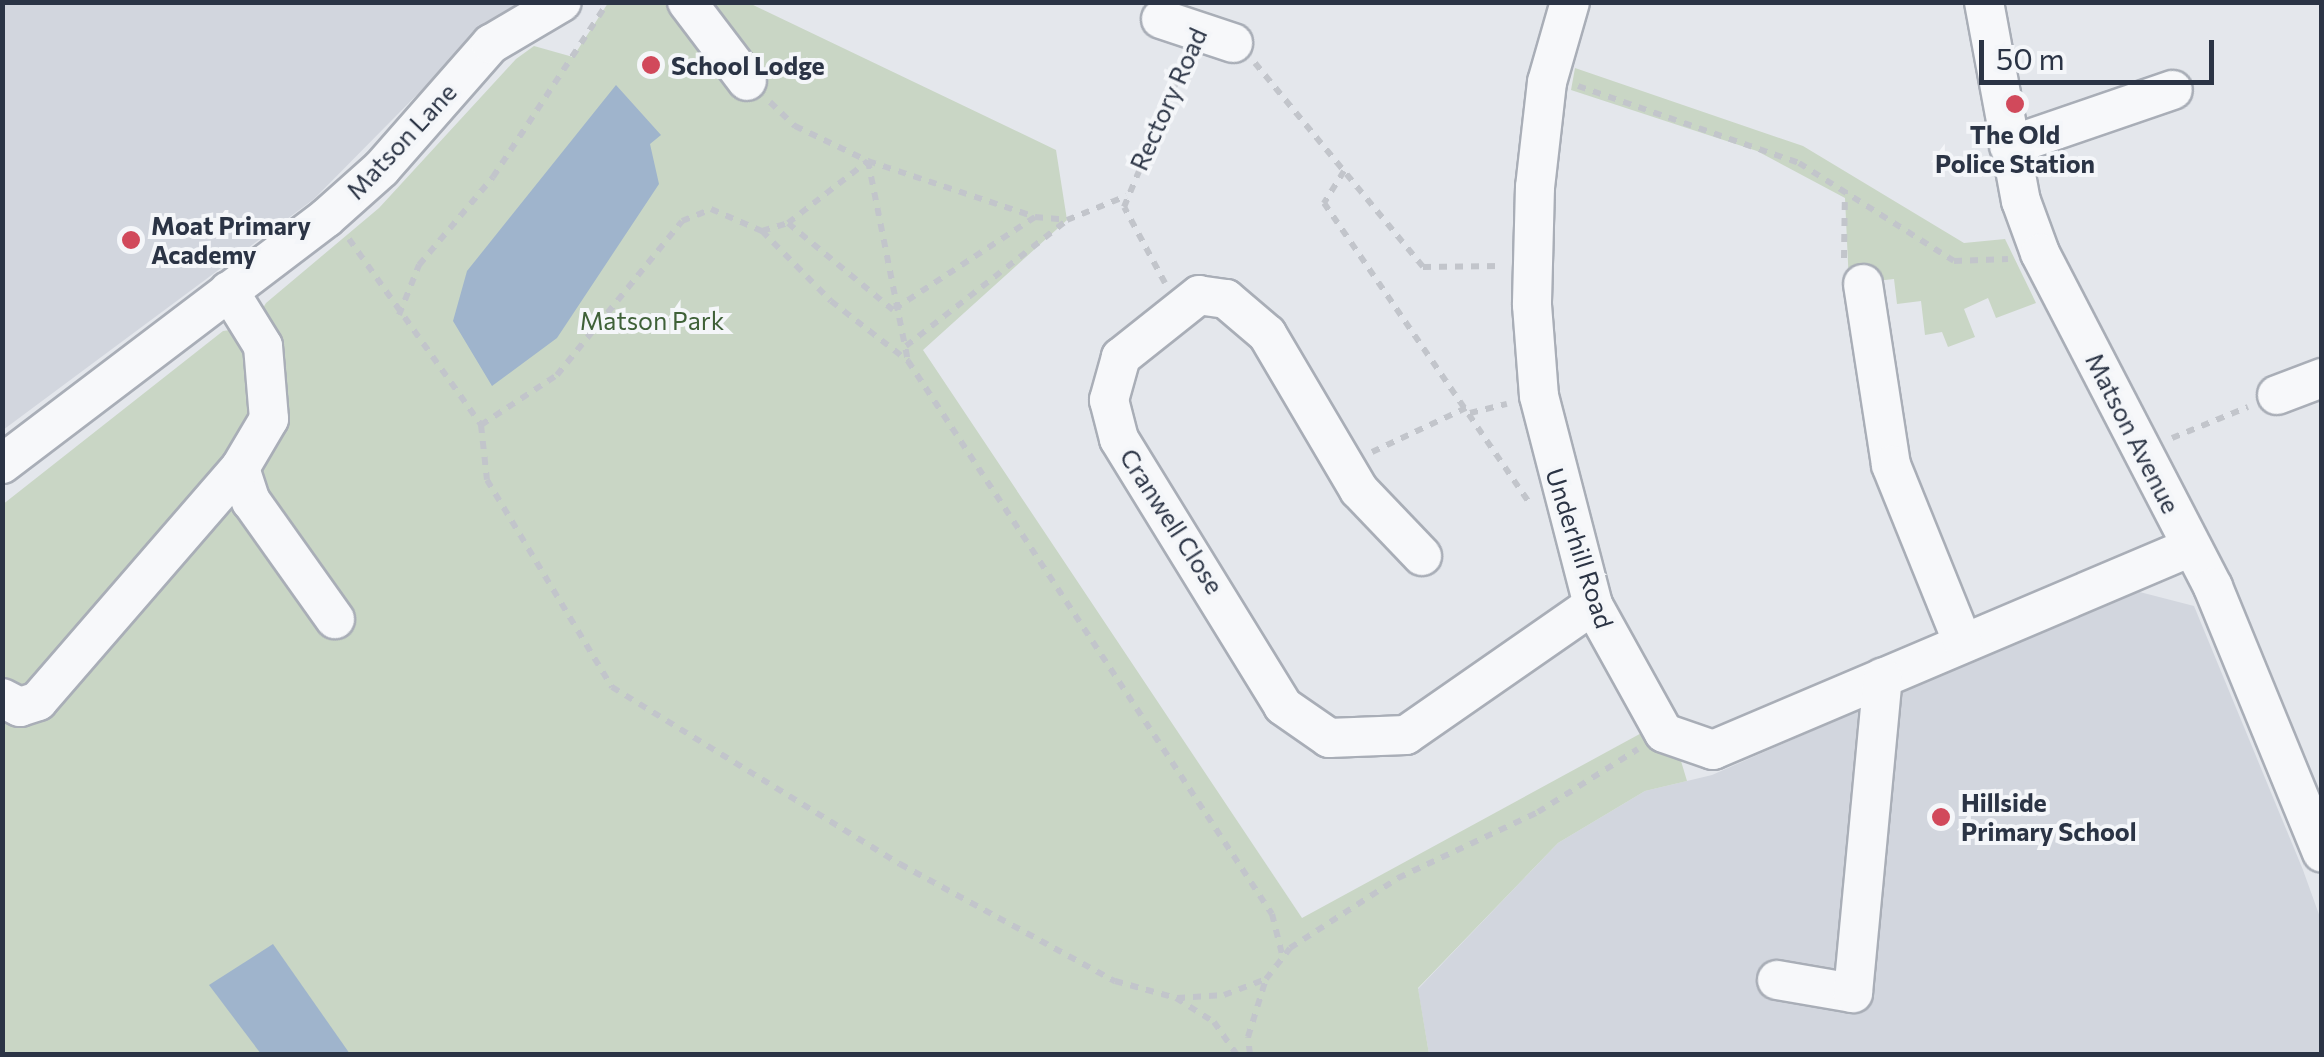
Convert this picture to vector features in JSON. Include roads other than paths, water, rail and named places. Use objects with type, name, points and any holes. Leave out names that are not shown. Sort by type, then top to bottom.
[{"type":"street","name":"Matson Lane","points":[[2,464],[326,218],[380,170],[491,44],[562,2]]},
{"type":"street","points":[[687,2],[747,80]]},
{"type":"street","name":"Underhill Road","points":[[1570,2],[1547,82],[1532,266],[1546,435],[1593,605],[1664,732],[1713,750],[1883,677]]},
{"type":"street","name":"Matson Avenue","points":[[1984,2],[2009,146],[2040,253],[2191,547],[2322,853]]},
{"type":"street","points":[[1161,19],[1214,25]]},
{"type":"street","points":[[2009,146],[2173,90]]},
{"type":"street","points":[[1863,284],[1891,465],[1962,643]]},
{"type":"street","points":[[2,698],[20,707],[38,701],[240,468],[269,419],[270,372],[263,346],[229,292]]},
{"type":"street","name":"Cranwell Close","points":[[1422,556],[1344,466],[1267,334],[1226,299],[1199,295],[1121,356],[1109,400],[1119,439],[1283,706],[1329,738],[1406,735],[1593,605]]},
{"type":"street","points":[[2278,396],[2322,378]]},
{"type":"street","points":[[240,468],[251,500],[335,618]]},
{"type":"street","points":[[1777,980],[1854,992],[1883,677],[2191,547]]},
{"type":"water","points":[[616,85],[661,135],[650,144],[659,184],[557,338],[492,386],[453,321],[467,271]]},
{"type":"water","points":[[273,944],[350,1054],[261,1054],[209,985]]},
{"type":"place","name":"School Lodge","points":[[651,65]]},
{"type":"place","name":"The Old Police Station","points":[[2015,104]]},
{"type":"place","name":"Moat Primary Academy","points":[[131,240]]},
{"type":"place","name":"Hillside Primary School","points":[[1941,817]]},
{"type":"park label","name":"Matson Park","points":[[652,320]]}]
